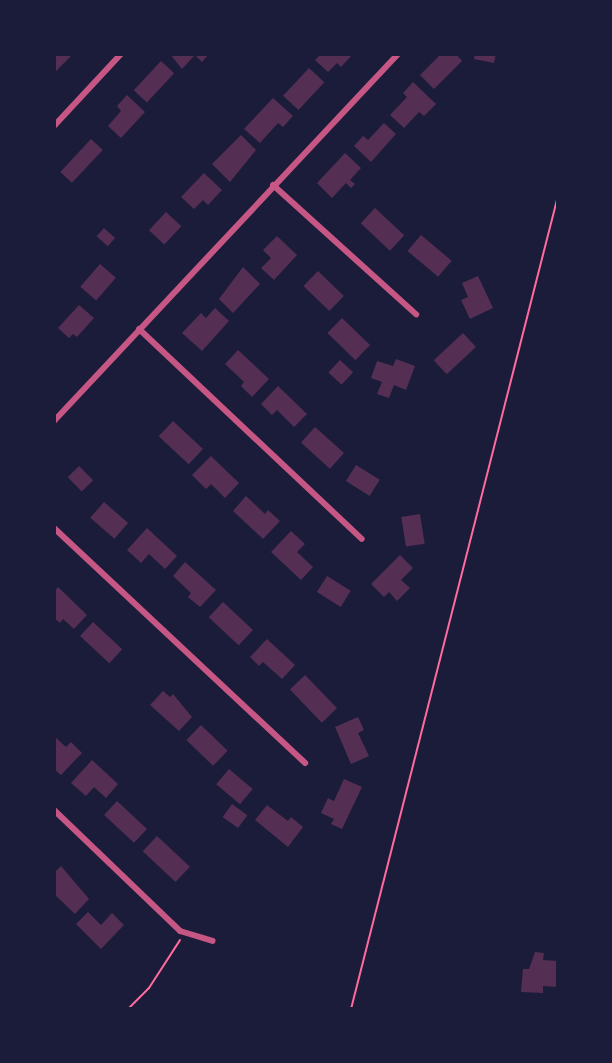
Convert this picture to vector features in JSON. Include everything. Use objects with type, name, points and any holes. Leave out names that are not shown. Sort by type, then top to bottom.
[{"type":"street","points":[[54,126],[121,54]]},
{"type":"street","points":[[54,421],[398,54]]},
{"type":"street","points":[[273,185],[416,314]]},
{"type":"street","points":[[140,329],[362,539]]},
{"type":"street","points":[[54,528],[305,763]]},
{"type":"street","points":[[54,810],[185,933],[213,941]]},
{"type":"path","points":[[351,1009],[558,196]]},
{"type":"path","points":[[128,1009],[149,988],[162,962],[185,933]]},
{"type":"building","points":[[54,54],[73,54],[54,73]]},
{"type":"building","points":[[170,54],[209,54],[202,62],[195,55],[182,69]]},
{"type":"building","points":[[321,54],[353,54],[341,67],[337,63],[328,72],[315,60]]},
{"type":"building","points":[[441,54],[456,54],[462,61],[434,89],[420,75]]},
{"type":"building","points":[[475,54],[496,54],[494,63],[474,59]]},
{"type":"building","points":[[161,61],[174,73],[147,103],[134,90]]},
{"type":"building","points":[[309,68],[324,82],[298,110],[283,96]]},
{"type":"building","points":[[413,82],[436,104],[424,116],[419,112],[404,128],[390,115],[407,97],[403,93]]},
{"type":"building","points":[[127,95],[145,112],[121,138],[108,126],[121,111],[117,106]]},
{"type":"building","points":[[273,98],[293,116],[283,127],[278,123],[260,143],[244,129]]},
{"type":"building","points":[[384,123],[396,134],[371,162],[354,146],[363,136],[368,140]]},
{"type":"building","points":[[241,135],[256,150],[230,182],[212,164]]},
{"type":"building","points":[[91,139],[103,150],[72,183],[60,172]]},
{"type":"building","points":[[345,153],[361,168],[350,180],[355,184],[351,188],[346,183],[332,198],[317,183]]},
{"type":"building","points":[[204,173],[222,190],[208,205],[203,200],[194,209],[181,197]]},
{"type":"building","points":[[375,208],[404,235],[390,251],[361,223]]},
{"type":"building","points":[[166,212],[181,226],[164,245],[149,230]]},
{"type":"building","points":[[104,228],[115,238],[108,246],[97,236]]},
{"type":"building","points":[[421,235],[452,261],[438,277],[408,251]]},
{"type":"building","points":[[277,236],[297,255],[274,280],[261,268],[271,258],[263,250]]},
{"type":"building","points":[[100,264],[116,278],[96,300],[80,287]]},
{"type":"building","points":[[243,267],[260,284],[233,313],[219,299]]},
{"type":"building","points":[[318,271],[344,296],[329,311],[303,286]]},
{"type":"building","points":[[478,276],[493,308],[470,319],[461,300],[468,297],[462,283]]},
{"type":"building","points":[[79,305],[94,318],[77,337],[73,334],[69,338],[58,328]]},
{"type":"building","points":[[215,308],[229,321],[202,351],[182,333],[201,313],[206,318]]},
{"type":"building","points":[[342,318],[370,345],[355,360],[327,333]]},
{"type":"building","points":[[463,333],[476,347],[447,374],[434,360]]},
{"type":"building","points":[[238,350],[269,379],[252,397],[241,386],[244,382],[225,364]]},
{"type":"building","points":[[396,359],[415,366],[406,390],[394,385],[389,398],[377,394],[382,382],[371,378],[377,361],[393,366]]},
{"type":"building","points":[[340,360],[353,372],[342,385],[328,372]]},
{"type":"building","points":[[278,386],[307,414],[294,427],[277,410],[272,415],[261,404]]},
{"type":"building","points":[[173,421],[203,449],[189,464],[159,436]]},
{"type":"building","points":[[315,427],[344,453],[330,469],[301,443]]},
{"type":"building","points":[[211,456],[239,483],[225,498],[211,484],[206,489],[192,475]]},
{"type":"building","points":[[356,465],[380,480],[370,496],[346,481]]},
{"type":"building","points":[[79,466],[93,480],[82,491],[68,477]]},
{"type":"building","points":[[246,496],[265,514],[268,510],[280,521],[263,539],[233,511]]},
{"type":"building","points":[[104,502],[128,523],[114,539],[90,518]]},
{"type":"building","points":[[420,514],[425,544],[406,547],[401,517]]},
{"type":"building","points":[[147,528],[177,556],[165,569],[149,554],[141,563],[127,550]]},
{"type":"building","points":[[291,531],[305,544],[297,552],[313,567],[301,580],[271,552]]},
{"type":"building","points":[[400,555],[413,568],[401,580],[410,588],[397,601],[389,592],[384,597],[371,584]]},
{"type":"building","points":[[185,562],[216,590],[200,607],[188,597],[191,593],[173,576]]},
{"type":"building","points":[[327,576],[351,591],[341,607],[317,592]]},
{"type":"building","points":[[58,587],[87,615],[74,629],[63,619],[60,623],[54,618],[54,592]]},
{"type":"building","points":[[223,602],[253,630],[239,645],[209,617]]},
{"type":"building","points":[[93,622],[122,649],[109,663],[80,636]]},
{"type":"building","points":[[267,639],[295,665],[282,679],[263,662],[259,666],[250,657]]},
{"type":"building","points":[[305,675],[337,708],[322,723],[290,690]]},
{"type":"building","points":[[163,691],[170,697],[173,694],[192,717],[179,731],[150,705]]},
{"type":"building","points":[[358,717],[364,730],[358,733],[369,756],[351,764],[335,727]]},
{"type":"building","points":[[201,725],[228,751],[213,766],[186,740]]},
{"type":"building","points":[[54,736],[66,747],[71,742],[82,753],[61,775],[54,769]]},
{"type":"building","points":[[92,760],[118,784],[106,798],[94,787],[86,796],[71,783]]},
{"type":"building","points":[[229,769],[253,789],[240,804],[216,784]]},
{"type":"building","points":[[344,779],[362,787],[342,829],[331,824],[334,819],[321,813],[328,798],[334,801]]},
{"type":"building","points":[[117,801],[147,829],[134,843],[104,815]]},
{"type":"building","points":[[232,804],[247,815],[238,828],[223,817]]},
{"type":"building","points":[[267,805],[288,821],[291,817],[303,827],[288,847],[255,820]]},
{"type":"building","points":[[157,836],[190,867],[176,882],[143,851]]},
{"type":"building","points":[[61,866],[89,899],[75,914],[54,894],[54,873]]},
{"type":"building","points":[[88,912],[101,925],[112,913],[124,925],[101,949],[76,924]]},
{"type":"building","points":[[535,952],[544,953],[543,960],[558,961],[558,987],[543,986],[543,993],[521,992],[523,969],[529,969]]}]
